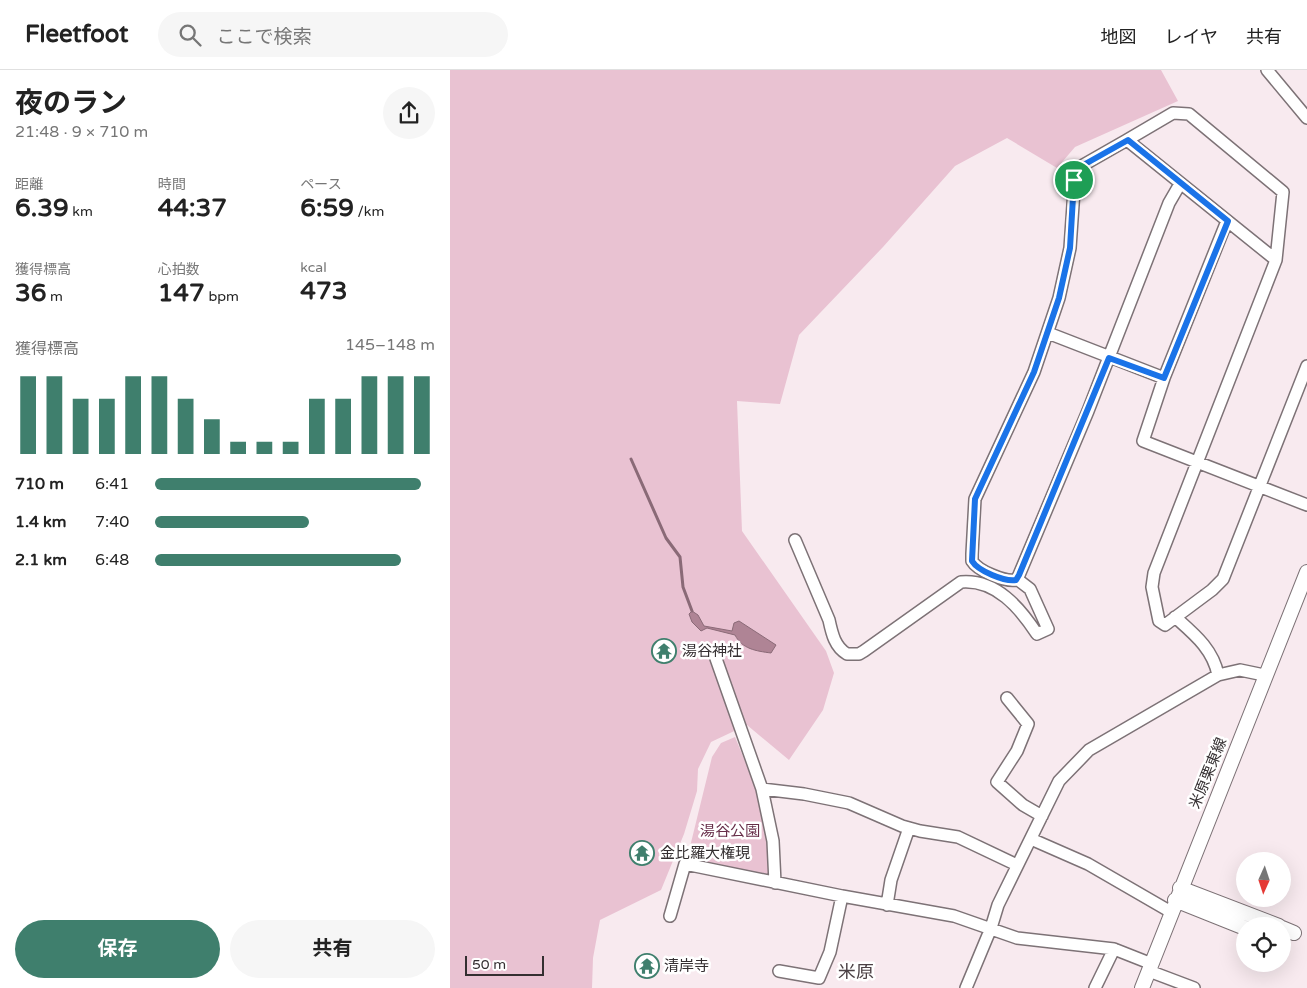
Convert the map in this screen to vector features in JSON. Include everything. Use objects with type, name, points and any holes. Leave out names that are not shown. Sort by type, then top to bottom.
[{"type":"main road","name":"米原栗東線","points":[[1142,988],[1264,675],[1307,572]]},
{"type":"main road","points":[[1176,900],[1243,917]]},
{"type":"main road","points":[[1176,900],[1236,924]]},
{"type":"street","points":[[1267,70],[1307,118]]},
{"type":"street","points":[[1017,579],[1010,581],[974,565],[972,554],[975,499],[1034,372],[1059,298],[1070,248],[1074,180],[1078,168],[1173,113],[1189,114],[1283,192],[1276,260],[1152,581],[1160,621],[1165,625],[1212,590],[1223,579],[1307,366]]},
{"type":"street","points":[[1128,140],[1276,260]]},
{"type":"street","points":[[1017,579],[1109,358],[1169,203],[1180,184]]},
{"type":"street","points":[[1228,221],[1164,378],[1144,441],[1258,488],[1307,505]]},
{"type":"street","points":[[1048,333],[1164,378]]},
{"type":"street","points":[[796,540],[827,616],[834,640],[842,651],[847,654],[859,654],[864,651],[954,584],[961,582],[977,582],[1005,596],[1022,611],[1037,634],[1048,629],[1030,589],[1017,579]]},
{"type":"street","points":[[1175,617],[1206,647],[1215,662],[1218,675]]},
{"type":"street","points":[[714,653],[762,789],[773,841],[775,883]]},
{"type":"street","points":[[969,987],[998,905],[1059,782],[1089,750],[1218,675],[1240,670],[1264,675]]},
{"type":"street","points":[[1008,698],[1028,724],[1017,751],[997,782],[1023,805],[1042,816]]},
{"type":"street","points":[[762,789],[804,794],[849,803],[909,828],[958,837],[1018,865]]},
{"type":"street","points":[[887,904],[891,880],[909,828]]},
{"type":"street","points":[[1031,839],[1176,900]]},
{"type":"street","points":[[670,916],[686,864],[775,883],[954,916],[1017,938],[1114,948],[1194,988]]},
{"type":"street","points":[[779,971],[819,978],[830,952],[842,896]]},
{"type":"street","points":[[1095,988],[1114,948]]},
{"type":"green space","points":[[450,70],[1161,70],[1178,101],[1075,147],[1057,168],[1007,138],[955,166],[883,247],[799,335],[780,404],[737,401],[742,531],[826,651],[834,673],[823,710],[789,760],[747,725],[711,742],[698,769],[697,791],[684,834],[661,890],[600,920],[593,958],[592,988],[450,988]]},
{"type":"green space","name":"湯谷公園","points":[[735,737],[760,802],[768,836],[771,871],[767,875],[687,859],[712,757],[721,743]]},
{"type":"shaded area","points":[[692,611],[698,615],[704,626],[732,631],[734,623],[739,621],[776,645],[771,653],[760,651],[741,643],[735,635],[707,628],[701,631],[692,622],[689,614]]},
{"type":"waterway","points":[[631,459],[666,538],[680,557],[683,587],[692,611]]},
{"type":"place","name":"湯谷神社","points":[[664,651]]},
{"type":"place","name":"金比羅大権現","points":[[642,853]]},
{"type":"place","name":"清岸寺","points":[[647,966]]},
{"type":"district","name":"米原","points":[[856,972]]},
{"type":"route","points":[[1128,140],[1228,221],[1164,378],[1109,358],[1019,575],[1016,580],[1010,581],[979,568],[972,561],[975,499],[1034,372],[1059,298],[1070,248],[1074,180],[1078,168],[1128,140]]}]
